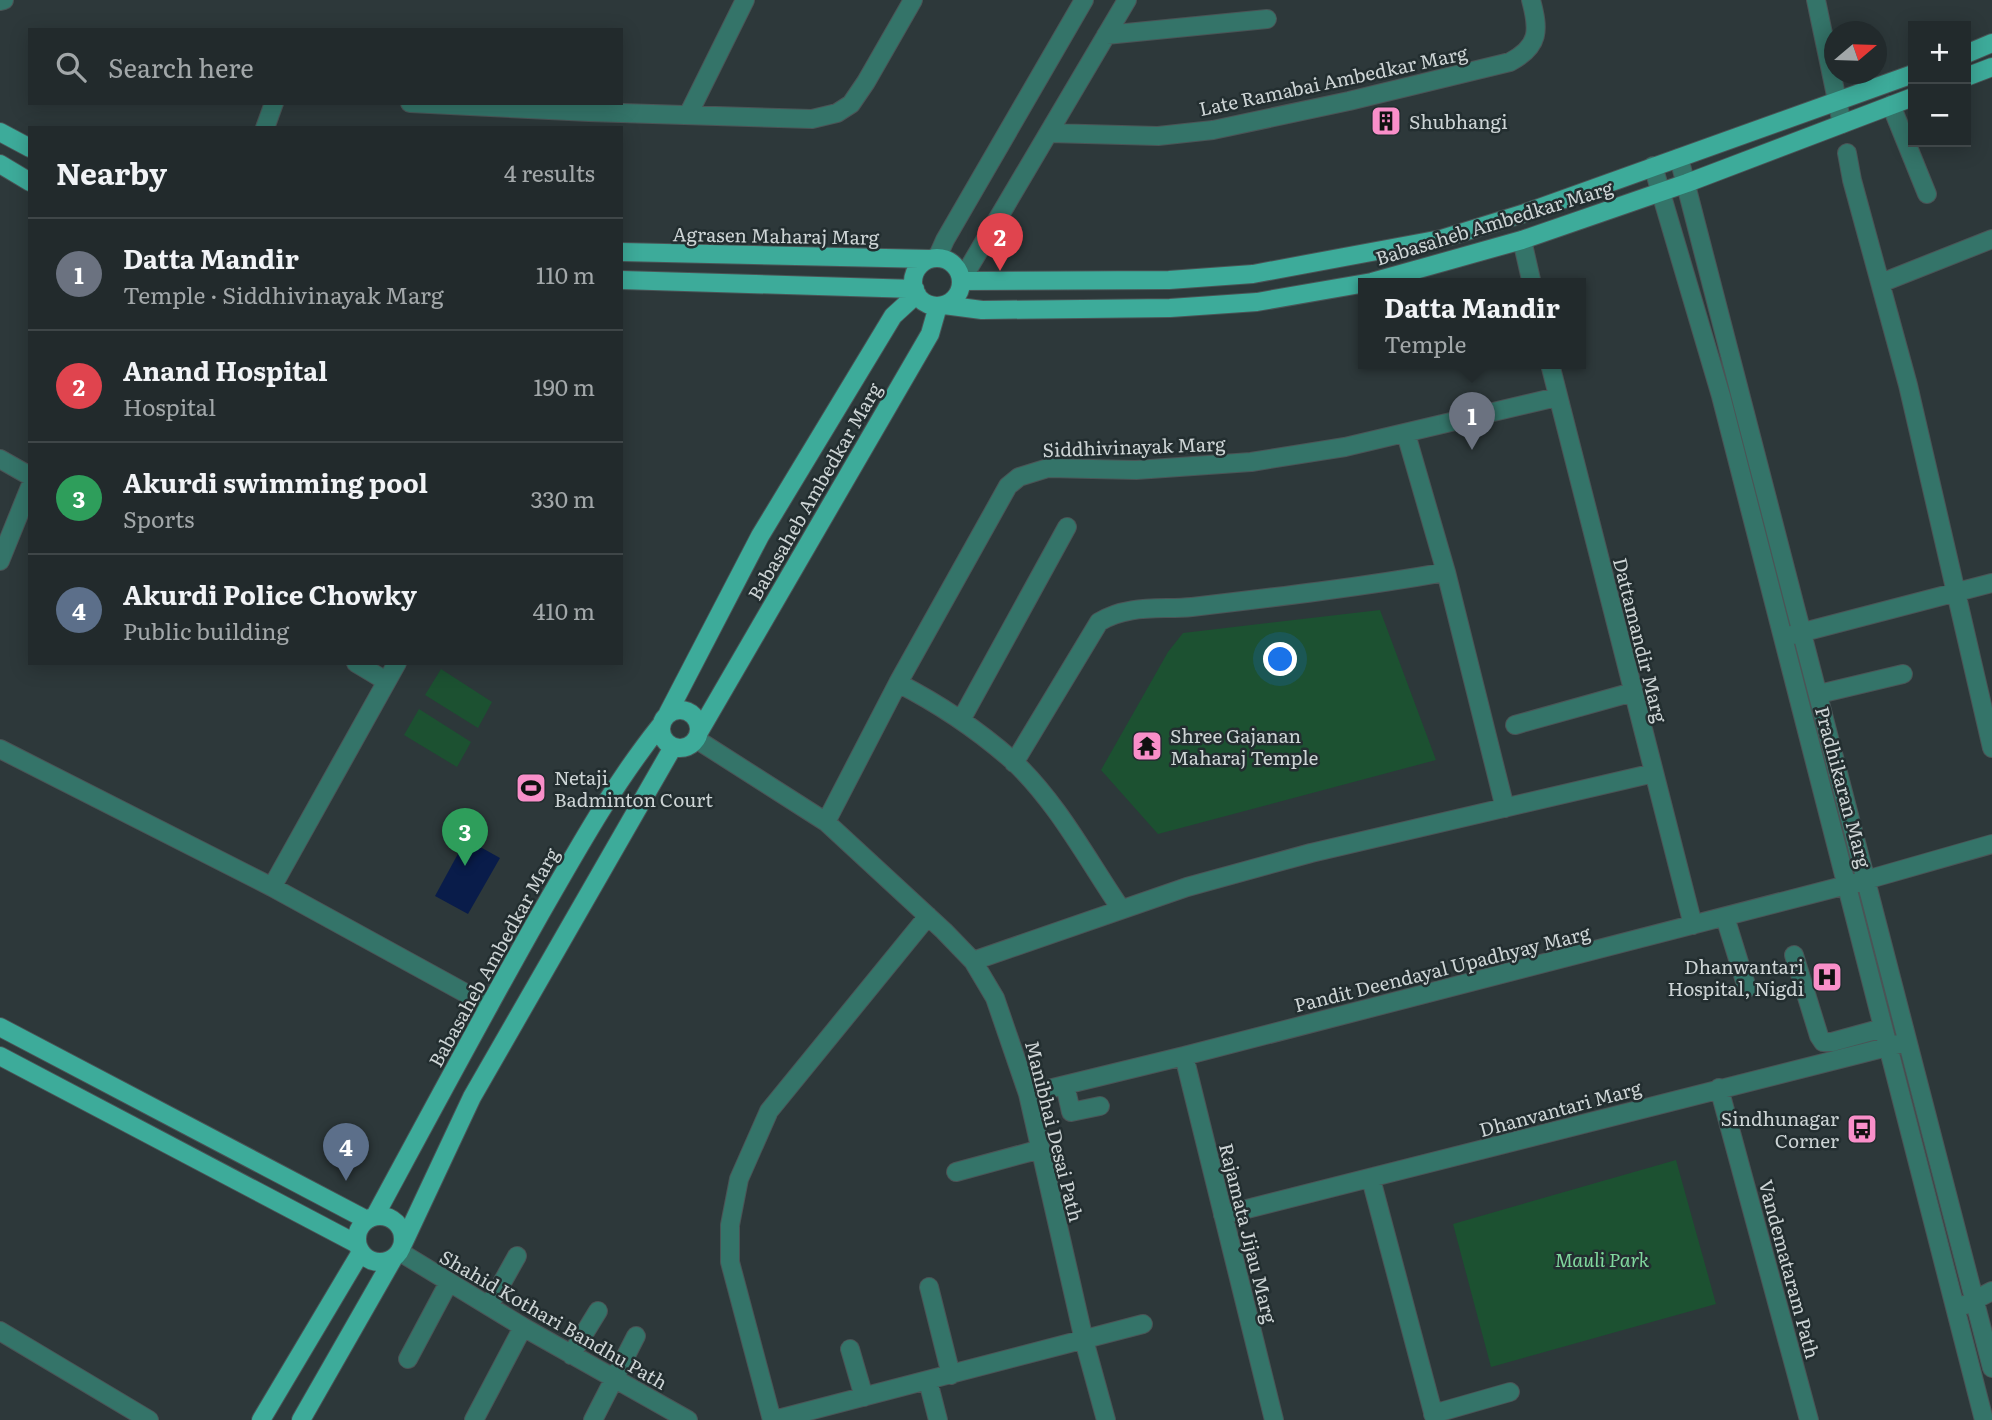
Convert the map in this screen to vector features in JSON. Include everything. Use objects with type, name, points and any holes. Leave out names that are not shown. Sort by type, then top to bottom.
[{"type":"main road","points":[[1971,52],[1992,43]]},
{"type":"main road","points":[[1971,75],[1992,67]]},
{"type":"main road","name":"Babasaheb Ambedkar Marg","points":[[961,281],[1168,279],[1253,274],[1441,239],[1525,213],[1908,76]]},
{"type":"main road","name":"Babasaheb Ambedkar Marg","points":[[1386,278],[1522,240],[1687,183],[1908,99]]},
{"type":"main road","points":[[0,132],[28,147]]},
{"type":"main road","points":[[0,164],[28,181]]},
{"type":"main road","name":"Agrasen Maharaj Marg","points":[[623,252],[934,258]]},
{"type":"main road","points":[[934,258],[954,264],[961,281],[958,293],[941,305],[926,303],[916,291],[920,265],[934,258]]},
{"type":"main road","points":[[623,280],[916,291]]},
{"type":"main road","name":"Babasaheb Ambedkar Marg","points":[[697,735],[930,334],[941,305],[982,310],[1170,308],[1256,302],[1358,284]]},
{"type":"main road","name":"Babasaheb Ambedkar Marg","points":[[371,1218],[599,813],[629,765],[664,720],[760,536],[893,316],[916,291]]},
{"type":"main road","points":[[678,710],[689,712],[697,721],[697,735],[688,746],[673,747],[664,741],[664,720],[678,710]]},
{"type":"main road","points":[[301,1420],[399,1251],[472,1097],[673,747]]},
{"type":"main road","points":[[0,1027],[371,1218]]},
{"type":"main road","points":[[0,1056],[359,1248],[376,1262],[399,1251]]},
{"type":"main road","points":[[261,1420],[359,1248],[358,1230],[371,1218],[384,1216],[396,1222],[403,1234],[399,1251]]},
{"type":"street","points":[[688,115],[745,0]]},
{"type":"street","points":[[431,105],[589,120],[688,115],[812,119],[837,113],[851,104],[913,0]]},
{"type":"street","points":[[934,258],[1084,0]]},
{"type":"street","points":[[961,281],[1127,0]]},
{"type":"street","name":"Late Ramabai Ambedkar Marg","points":[[1049,133],[1158,136],[1213,130],[1510,62],[1524,54],[1534,42],[1536,22],[1531,0]]},
{"type":"street","points":[[1816,0],[1842,124]]},
{"type":"street","points":[[1107,35],[1267,19]]},
{"type":"street","points":[[266,126],[273,105]]},
{"type":"street","points":[[1891,106],[1927,194]]},
{"type":"street","points":[[1847,153],[1908,385],[1992,746]]},
{"type":"street","name":"Pradhikaran Marg","points":[[1679,158],[1819,694],[1883,1028],[1984,1420]]},
{"type":"street","name":"Pradhikaran Marg","points":[[1654,166],[1721,396],[1784,637],[1857,883],[1909,1042],[1992,1367]]},
{"type":"street","points":[[1881,283],[1992,239]]},
{"type":"street","points":[[1522,240],[1531,278]]},
{"type":"street","name":"Dattamandir Marg","points":[[1551,369],[1693,925]]},
{"type":"street","name":"Siddhivinayak Marg","points":[[826,822],[898,683],[1008,486],[1019,477],[1048,468],[1136,470],[1251,462],[1345,447],[1557,397]]},
{"type":"street","points":[[1406,434],[1446,572],[1505,808]]},
{"type":"street","points":[[0,459],[28,475]]},
{"type":"street","points":[[0,561],[28,492]]},
{"type":"street","points":[[961,720],[1067,527]]},
{"type":"street","points":[[1014,763],[1099,622],[1110,615],[1124,610],[1189,607],[1446,572]]},
{"type":"street","points":[[1784,637],[1992,583]]},
{"type":"street","points":[[359,665],[386,681]]},
{"type":"street","points":[[272,887],[396,665]]},
{"type":"street","points":[[1819,694],[1903,674]]},
{"type":"street","points":[[898,683],[926,697],[961,720],[1014,763],[1051,805],[1121,909]]},
{"type":"street","points":[[1515,725],[1633,692]]},
{"type":"street","name":"Manibhai Desai Path","points":[[697,735],[826,822],[973,961],[995,998],[1028,1094],[1084,1340],[1106,1420]]},
{"type":"street","points":[[0,749],[272,887],[489,1006]]},
{"type":"street","points":[[973,961],[1187,887],[1311,853],[1654,773]]},
{"type":"street","name":"Pandit Deendayal Upadhyay Marg","points":[[1028,1094],[1857,883],[1992,844]]},
{"type":"street","points":[[928,916],[769,1111],[739,1179],[730,1225],[730,1262],[773,1420],[1143,1324]]},
{"type":"street","points":[[1725,917],[1747,988]]},
{"type":"street","points":[[1794,955],[1819,1037],[1823,1042],[1883,1028]]},
{"type":"street","name":"Dhanvantari Marg","points":[[1223,1215],[1909,1042]]},
{"type":"street","name":"Rajamata Jijau Marg","points":[[1184,1056],[1274,1420]]},
{"type":"street","points":[[1065,1085],[1071,1112],[1100,1106]]},
{"type":"street","name":"Vandemataram Path","points":[[1720,1088],[1809,1420]]},
{"type":"street","points":[[956,1172],[1041,1149]]},
{"type":"street","points":[[1371,1179],[1434,1417],[1510,1392]]},
{"type":"street","name":"Shahid Kothari Bandhu Path","points":[[399,1251],[523,1327],[688,1420]]},
{"type":"street","points":[[488,1306],[517,1256]]},
{"type":"street","points":[[408,1359],[449,1282]]},
{"type":"street","points":[[929,1287],[951,1375]]},
{"type":"street","points":[[1956,1309],[1992,1291]]},
{"type":"street","points":[[571,1355],[598,1311]]},
{"type":"street","points":[[474,1420],[523,1327]]},
{"type":"street","points":[[1,1334],[149,1420]]},
{"type":"street","points":[[593,1420],[636,1336]]},
{"type":"street","points":[[850,1349],[864,1397]]},
{"type":"street","points":[[928,1381],[938,1420]]},
{"type":"green space","points":[[1380,610],[1436,760],[1158,834],[1101,770],[1168,652],[1183,633]]},
{"type":"green space","points":[[441,669],[492,702],[478,728],[425,695]]},
{"type":"green space","points":[[419,709],[471,742],[457,767],[404,735]]},
{"type":"green space","name":"Mauli Park","points":[[1676,1160],[1716,1304],[1491,1367],[1453,1224]]},
{"type":"water","points":[[466,839],[500,858],[468,914],[435,896]]},
{"type":"place","name":"Shubhangi","points":[[1386,121]]},
{"type":"place","name":"Anand Hospital","points":[[1000,271]]},
{"type":"place","name":"Datta Mandir","points":[[1472,450]]},
{"type":"place","name":"Shree Gajanan Maharaj Temple","points":[[1147,746]]},
{"type":"place","name":"Netaji Badminton Court","points":[[531,788]]},
{"type":"place","name":"Akurdi swimming pool","points":[[465,866]]},
{"type":"place","name":"Dhanwantari Hospital, Nigdi","points":[[1827,977]]},
{"type":"place","name":"Sindhunagar Corner","points":[[1862,1129]]},
{"type":"place","name":"Akurdi Police Chowky","points":[[346,1181]]}]
